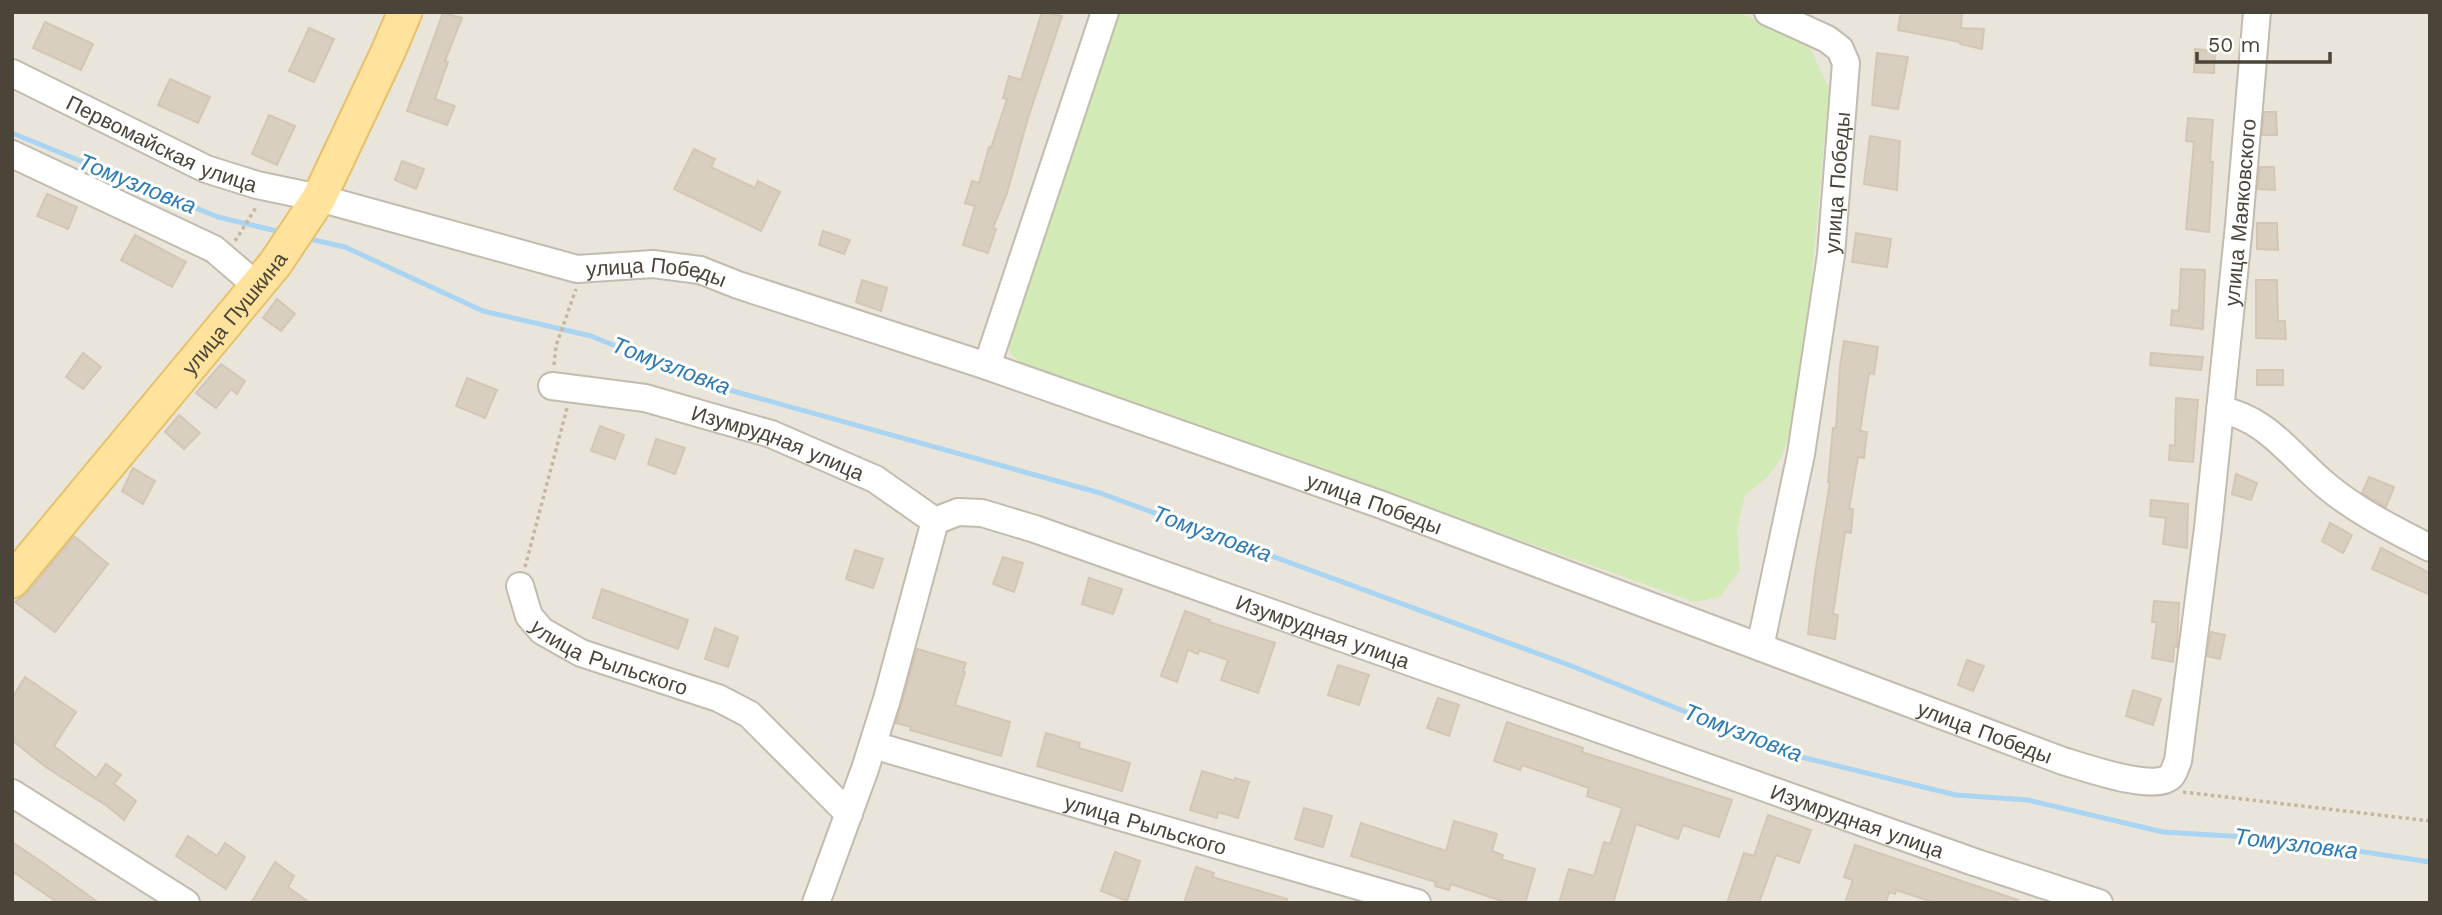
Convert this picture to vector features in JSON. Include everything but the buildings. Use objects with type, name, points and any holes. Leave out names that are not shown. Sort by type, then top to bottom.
[{"type":"main road","name":"улица Пушкина","points":[[12,581],[266,275],[317,202],[405,12]]},
{"type":"street","points":[[986,366],[1105,12]]},
{"type":"street","name":"улица Победы","points":[[1760,647],[1801,454],[1827,282],[1846,63],[1840,49],[1827,39],[1768,12]]},
{"type":"street","name":"улица Маяковского","points":[[2167,778],[2178,761],[2208,528],[2257,12]]},
{"type":"street","name":"Первомайская улица","points":[[12,73],[206,169],[317,202]]},
{"type":"street","points":[[12,154],[266,275]]},
{"type":"street","name":"улица Победы","points":[[317,202],[577,269],[653,264],[700,270],[738,285],[986,366],[1382,505],[2063,761],[2133,780],[2167,778]]},
{"type":"street","name":"Изумрудная улица","points":[[562,387],[645,398],[771,434],[875,479],[935,521],[958,512],[982,513],[1035,529],[1961,858],[2099,903]]},
{"type":"street","points":[[2220,410],[2249,418],[2269,432],[2328,488],[2382,523],[2430,548]]},
{"type":"street","points":[[816,903],[873,745],[935,521]]},
{"type":"street","name":"улица Рыльского","points":[[520,586],[529,616],[542,631],[581,653],[718,698],[749,714],[849,814]]},
{"type":"street","name":"улица Рыльского","points":[[873,745],[1417,903]]},
{"type":"street","points":[[12,793],[186,903]]},
{"type":"path","points":[[236,239],[259,202]]},
{"type":"path","points":[[556,346],[577,287]]},
{"type":"path","points":[[520,586],[562,387]]},
{"type":"path","points":[[2167,778],[2185,793],[2430,821]]},
{"type":"shaded area","points":[[12,12],[2430,12],[2430,903],[12,903]]},
{"type":"green space","points":[[1117,12],[1738,12],[1792,37],[1811,50],[1829,89],[1800,405],[1780,460],[1767,477],[1745,495],[1737,530],[1740,570],[1720,597],[1695,602],[1022,364],[1010,353],[1009,334]]},
{"type":"waterway","name":"Томузловка","points":[[12,133],[218,217],[281,232]]},
{"type":"waterway","name":"Томузловка","points":[[305,238],[345,247],[483,311],[591,336],[708,384],[1100,493],[1569,665],[1793,755],[1956,795],[2028,800],[2163,832],[2280,839],[2430,862]]}]
